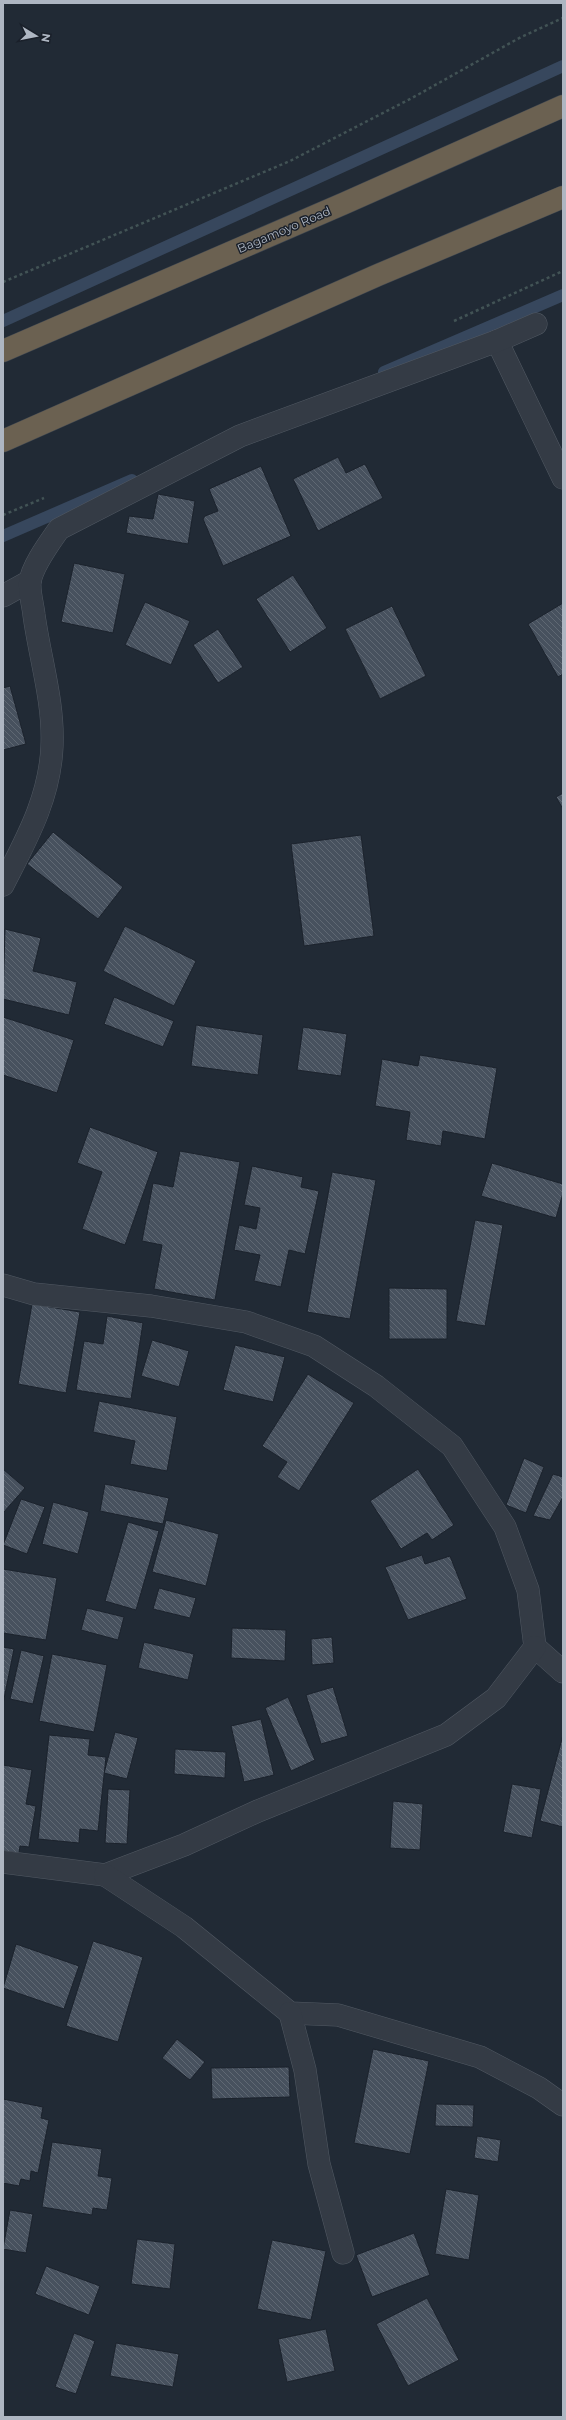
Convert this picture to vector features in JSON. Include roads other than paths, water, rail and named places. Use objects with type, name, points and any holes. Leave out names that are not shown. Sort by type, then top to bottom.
[{"type":"highway","name":"Bagamoyo Road","points":[[3,351],[345,203],[563,106]]},
{"type":"highway","points":[[3,441],[378,275],[563,197]]},
{"type":"street","points":[[3,885],[25,843],[46,792],[52,747],[52,715],[37,635],[30,581],[43,553],[59,529],[240,436],[496,341],[536,324]]},
{"type":"street","points":[[496,341],[563,478]]},
{"type":"street","points":[[3,596],[30,581]]},
{"type":"street","points":[[3,1285],[34,1294],[151,1306],[246,1322],[314,1346],[376,1386],[452,1446],[505,1527],[528,1590],[535,1647],[563,1672]]},
{"type":"street","points":[[105,1875],[184,1845],[258,1811],[446,1735],[496,1698],[535,1647]]},
{"type":"street","points":[[3,1862],[105,1875],[184,1927],[290,2013],[305,2070],[319,2164],[343,2253]]},
{"type":"street","points":[[290,2013],[338,2015],[480,2057],[538,2088],[563,2105]]},
{"type":"waterway","points":[[3,321],[563,66]]},
{"type":"waterway","points":[[384,372],[563,295]]},
{"type":"waterway","points":[[3,536],[132,480]]}]
